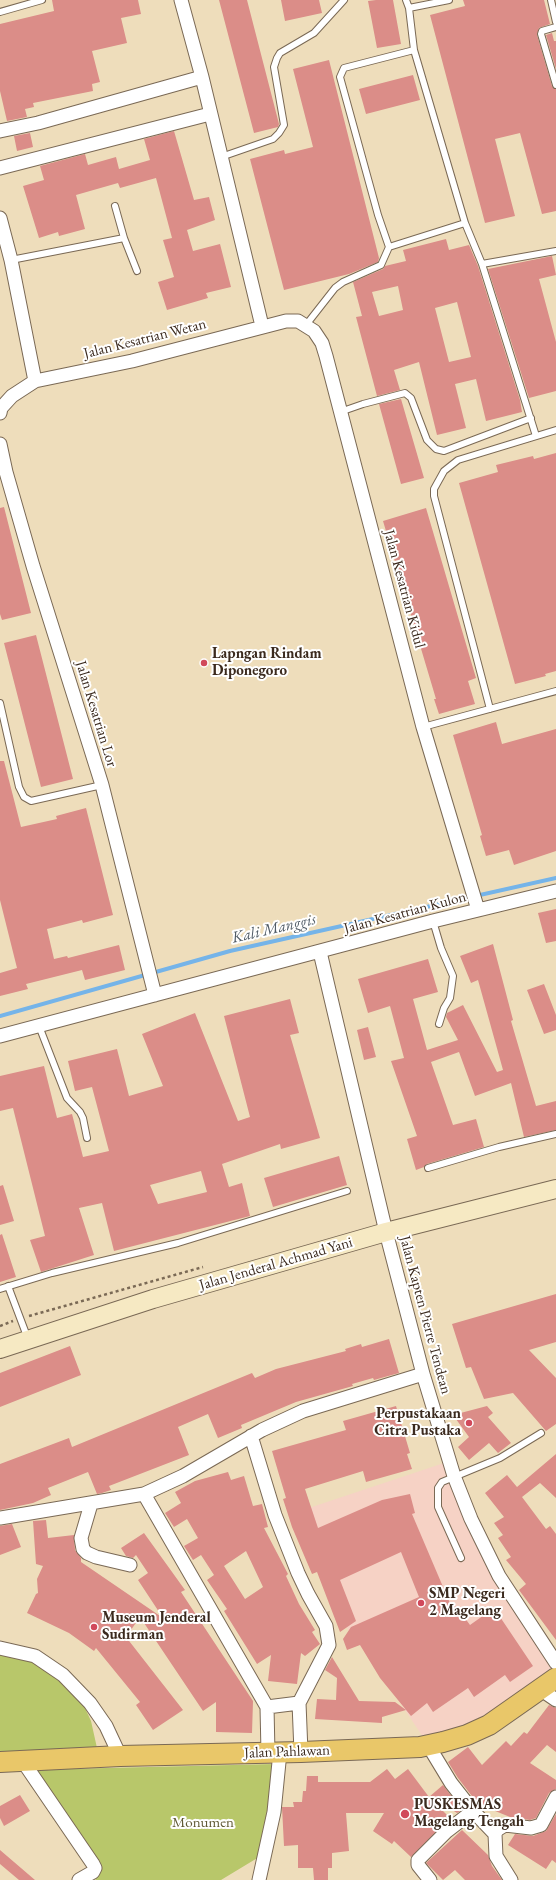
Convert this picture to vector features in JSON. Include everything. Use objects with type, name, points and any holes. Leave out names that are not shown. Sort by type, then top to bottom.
[{"type":"main road","name":"Jalan Jenderal Achmad Yani","points":[[0,1350],[153,1299],[386,1232],[556,1189]]},
{"type":"main road","name":"Jalan Pahlawan","points":[[0,1762],[120,1756],[301,1752],[428,1745],[467,1735],[489,1725],[551,1689]]},
{"type":"street","points":[[181,0],[202,77],[262,326],[286,321],[298,321],[306,325]]},
{"type":"street","points":[[0,131],[38,123],[202,77]]},
{"type":"street","points":[[0,168],[210,114]]},
{"type":"street","points":[[0,218],[11,260],[35,380],[12,396],[1,408],[0,413]]},
{"type":"street","name":"Jalan Kesatrian Kidul","points":[[306,325],[314,331],[322,343],[423,726],[478,910]]},
{"type":"street","name":"Jalan Kesatrian Wetan","points":[[35,380],[132,360],[262,326]]},
{"type":"street","name":"Jalan Kesatrian Lor","points":[[0,444],[3,473],[102,785],[155,995]]},
{"type":"street","name":"Jalan Kesatrian Kulon","points":[[0,1036],[433,921],[556,891]]},
{"type":"street","name":"Jalan Kapten Pierre Tendean","points":[[320,952],[386,1232],[423,1374],[454,1476],[471,1519],[499,1576],[556,1663]]},
{"type":"street","points":[[0,1518],[144,1494],[183,1476],[251,1436],[303,1411],[423,1374]]},
{"type":"street","points":[[251,1436],[275,1515],[308,1594],[326,1626],[329,1645],[299,1703],[301,1752]]},
{"type":"street","points":[[144,1494],[268,1707],[274,1753],[274,1812],[259,1880]]},
{"type":"street","points":[[91,1504],[81,1538],[83,1549],[87,1553],[130,1565]]},
{"type":"street","points":[[0,1648],[35,1656],[63,1676],[90,1703],[106,1726],[120,1756]]},
{"type":"street","points":[[268,1707],[299,1703]]},
{"type":"street","points":[[428,1745],[451,1782],[473,1811],[495,1834]]},
{"type":"street","points":[[22,1760],[95,1868],[93,1872],[79,1880]]},
{"type":"street","points":[[511,1880],[496,1856],[495,1834],[497,1830],[505,1825],[531,1828],[541,1825],[556,1797]]},
{"type":"street","points":[[430,1880],[418,1865],[418,1860],[446,1831],[473,1811]]},
{"type":"lane","points":[[0,12],[42,0]]},
{"type":"lane","points":[[221,157],[273,139],[279,133],[284,125],[274,67],[277,58],[280,53],[314,33],[344,0]]},
{"type":"lane","points":[[406,0],[409,8],[414,50],[465,223],[482,264],[536,436]]},
{"type":"lane","points":[[409,8],[449,0]]},
{"type":"lane","points":[[551,0],[556,22]]},
{"type":"lane","points":[[556,27],[542,31],[541,34],[556,85]]},
{"type":"lane","points":[[306,325],[335,288],[343,282],[381,265],[389,247],[378,215],[340,77],[344,68],[414,50]]},
{"type":"lane","points":[[116,206],[124,238],[137,271]]},
{"type":"lane","points":[[389,247],[465,223]]},
{"type":"lane","points":[[11,260],[124,238]]},
{"type":"lane","points":[[482,264],[556,251]]},
{"type":"lane","points":[[340,412],[405,393],[411,398],[426,440],[436,450],[444,451],[531,418]]},
{"type":"lane","points":[[490,709],[434,496],[434,489],[444,471],[458,460],[556,430]]},
{"type":"lane","points":[[423,726],[556,691]]},
{"type":"lane","points":[[0,703],[19,787],[24,797],[31,801],[102,785]]},
{"type":"lane","points":[[433,921],[441,948],[453,976],[450,998],[444,1008],[440,1024]]},
{"type":"lane","points":[[39,1026],[67,1098],[80,1112],[83,1118],[87,1138]]},
{"type":"lane","points":[[428,1168],[498,1147],[556,1134]]},
{"type":"lane","points":[[0,1289],[125,1255],[178,1243],[347,1191]]},
{"type":"lane","points":[[8,1286],[29,1340]]},
{"type":"lane","points":[[461,1558],[438,1507],[438,1488],[442,1482],[500,1458],[541,1433]]},
{"type":"shaded area","name":"SMP Negeri 2 Magelang","points":[[447,1462],[522,1623],[553,1670],[472,1726],[423,1737],[375,1665],[340,1619],[291,1514]]},
{"type":"green space","points":[[0,1653],[30,1659],[56,1677],[80,1697],[91,1721],[97,1748],[0,1753]]},
{"type":"green space","name":"Monumen","points":[[275,1764],[259,1857],[221,1880],[96,1880],[22,1770]]},
{"type":"building","points":[[52,0],[138,0],[141,14],[121,18],[127,43],[92,51],[100,82],[92,84],[93,91],[33,103],[34,107],[25,109],[27,117],[7,121],[0,91],[0,24],[54,11]]},
{"type":"building","points":[[219,0],[247,0],[279,124],[278,127],[254,133]]},
{"type":"building","points":[[281,0],[319,0],[322,13],[285,21]]},
{"type":"building","points":[[393,0],[401,44],[377,48],[368,1]]},
{"type":"building","points":[[463,0],[544,0],[550,24],[539,28],[537,35],[552,86],[556,89],[556,211],[542,214],[520,133],[495,139],[515,216],[485,223],[430,15],[465,6]]},
{"type":"building","points":[[552,33],[554,41],[556,41],[556,69],[546,35]]},
{"type":"building","points":[[329,60],[379,258],[378,262],[349,274],[284,290],[250,159],[284,150],[285,154],[313,147],[293,69]]},
{"type":"building","points":[[413,75],[420,100],[366,114],[359,89]]},
{"type":"building","points":[[174,131],[194,200],[209,197],[215,220],[187,230],[193,251],[220,244],[231,287],[206,293],[208,298],[167,310],[158,282],[174,277],[163,240],[172,238],[156,178],[120,188],[118,183],[76,195],[85,229],[59,236],[58,232],[39,238],[23,186],[44,180],[40,166],[85,154],[88,165],[116,157],[119,169],[150,160],[144,139]]},
{"type":"building","points":[[30,133],[33,147],[17,151],[14,136]]},
{"type":"building","points":[[446,239],[449,250],[469,245],[478,266],[520,400],[522,412],[486,421],[476,379],[455,384],[466,428],[437,435],[419,362],[394,370],[400,390],[377,396],[356,317],[362,316],[353,282],[383,269],[385,266],[406,261],[403,250]],"holes":[[[398,286],[403,310],[379,316],[372,292]],[[457,302],[471,357],[449,362],[435,308]]]},
{"type":"building","points":[[552,256],[556,275],[539,279],[556,342],[556,391],[529,398],[488,269]]},
{"type":"building","points":[[401,399],[424,478],[401,484],[379,404]]},
{"type":"building","points":[[556,453],[556,671],[545,674],[546,676],[515,684],[459,483],[498,472],[496,465],[533,456],[534,459]]},
{"type":"building","points":[[4,507],[31,613],[2,620],[0,614],[0,508]]},
{"type":"building","points":[[426,508],[476,678],[468,681],[475,704],[439,714],[434,699],[436,699],[383,521]]},
{"type":"building","points":[[36,635],[73,779],[41,787],[4,643]]},
{"type":"building","points":[[496,722],[502,744],[556,729],[556,851],[514,865],[509,850],[486,856],[480,836],[482,835],[453,735]]},
{"type":"building","points":[[0,761],[4,761],[21,827],[57,819],[56,816],[86,808],[113,915],[83,923],[82,920],[47,929],[54,959],[67,956],[68,958],[119,945],[125,970],[85,980],[82,970],[26,984],[28,989],[0,996],[0,973],[17,968],[0,900]]},
{"type":"building","points":[[556,909],[556,941],[546,943],[538,913]]},
{"type":"building","points":[[493,944],[513,1020],[511,1021],[536,1106],[556,1101],[556,1130],[524,1137],[511,1083],[475,1096],[459,1052],[431,1062],[453,1125],[476,1119],[484,1147],[427,1164],[416,1170],[407,1139],[417,1136],[391,1061],[404,1058],[390,1006],[368,1013],[358,979],[428,959],[438,992],[413,999],[427,1050],[458,1040],[446,1017],[447,1013],[463,1005],[497,1072],[503,1070],[478,980],[471,983],[460,956]]},
{"type":"building","points":[[544,984],[556,1015],[556,1030],[544,1034],[527,990]]},
{"type":"building","points":[[290,999],[299,1033],[290,1035],[320,1138],[281,1149],[280,1144],[222,1164],[229,1187],[242,1183],[250,1216],[114,1251],[102,1203],[79,1208],[94,1255],[41,1272],[30,1240],[45,1236],[13,1108],[0,1111],[0,1076],[44,1066],[57,1118],[72,1114],[83,1157],[109,1151],[92,1087],[75,1091],[68,1061],[117,1049],[129,1096],[163,1086],[142,1034],[195,1013],[238,1121],[250,1117],[224,1016]],"holes":[[[201,1171],[207,1192],[158,1204],[150,1185]]]},
{"type":"building","points":[[368,1027],[376,1057],[364,1060],[357,1030]]},
{"type":"building","points":[[339,1156],[347,1185],[273,1207],[264,1178]]},
{"type":"building","points":[[3,1185],[14,1221],[0,1225],[0,1186]]},
{"type":"building","points":[[2,1234],[16,1277],[0,1282],[0,1235]]},
{"type":"building","points":[[556,1294],[556,1342],[529,1350],[556,1378],[556,1424],[546,1431],[513,1393],[484,1399],[471,1367],[466,1368],[452,1324]]},
{"type":"building","points":[[389,1339],[399,1373],[374,1380],[373,1378],[352,1384],[353,1386],[296,1402],[241,1425],[242,1428],[218,1438],[208,1414],[178,1427],[189,1455],[109,1486],[111,1490],[102,1493],[97,1494],[88,1472],[48,1488],[51,1495],[33,1503],[0,1510],[0,1464],[69,1438],[72,1447],[252,1373],[255,1378],[276,1369],[346,1351],[345,1349],[361,1344],[362,1347]]},
{"type":"building","points":[[70,1346],[81,1375],[0,1407],[0,1373]]},
{"type":"building","points":[[396,1406],[410,1453],[407,1454],[412,1469],[366,1482],[363,1471],[305,1489],[318,1528],[382,1500],[410,1494],[415,1513],[412,1514],[452,1608],[456,1606],[470,1625],[494,1608],[533,1666],[510,1682],[505,1675],[474,1697],[468,1688],[433,1712],[427,1703],[411,1716],[380,1678],[360,1645],[347,1650],[343,1639],[351,1627],[419,1597],[401,1552],[340,1580],[356,1621],[340,1632],[317,1572],[312,1574],[292,1527],[283,1499],[286,1498],[272,1451],[346,1430],[343,1421]]},
{"type":"building","points":[[487,1406],[493,1413],[488,1417],[511,1443],[498,1453],[489,1443],[469,1460],[458,1447],[469,1437],[453,1415]]},
{"type":"building","points":[[556,1454],[556,1498],[540,1483],[522,1497],[546,1529],[550,1526],[556,1534],[556,1640],[519,1590],[526,1584],[506,1560],[511,1557],[498,1538],[503,1535],[494,1523],[504,1517],[485,1493],[507,1475],[517,1487]]},
{"type":"building","points":[[228,1472],[231,1480],[244,1476],[253,1506],[262,1504],[268,1527],[264,1528],[288,1574],[286,1576],[299,1604],[315,1630],[312,1632],[320,1644],[305,1656],[301,1653],[297,1684],[268,1681],[271,1655],[257,1664],[224,1611],[227,1609],[207,1580],[214,1575],[201,1555],[193,1560],[184,1546],[198,1538],[187,1519],[174,1527],[165,1513],[181,1503],[175,1492],[195,1481]],"holes":[[[246,1551],[263,1587],[245,1599],[224,1566]]]},
{"type":"building","points":[[46,1520],[48,1538],[74,1535],[75,1550],[81,1558],[81,1562],[163,1618],[138,1580],[148,1573],[136,1555],[133,1558],[126,1556],[121,1548],[144,1533],[185,1590],[181,1592],[253,1701],[252,1733],[216,1732],[216,1702],[203,1711],[140,1617],[126,1637],[183,1710],[153,1730],[136,1705],[140,1702],[96,1648],[94,1651],[69,1633],[27,1613],[36,1594],[38,1593],[37,1579],[43,1566],[36,1564],[33,1521]]},
{"type":"building","points":[[12,1524],[21,1547],[0,1555],[0,1526]]},
{"type":"building","points":[[332,1657],[359,1701],[395,1702],[406,1710],[382,1717],[382,1723],[315,1719],[317,1699],[336,1700],[337,1678],[325,1670]]},
{"type":"building","points":[[549,1705],[556,1708],[556,1752],[547,1745],[530,1763],[556,1780],[556,1789],[549,1793],[536,1818],[530,1820],[510,1817],[478,1804],[448,1762],[468,1747],[482,1765],[506,1741],[511,1746],[524,1732],[527,1734]]},
{"type":"building","points":[[387,1769],[395,1779],[408,1769],[429,1797],[443,1785],[462,1810],[457,1813],[446,1806],[442,1810],[450,1818],[411,1857],[394,1841],[392,1844],[373,1831],[384,1813],[346,1813],[349,1851],[332,1853],[332,1868],[328,1868],[328,1880],[314,1880],[313,1868],[298,1868],[298,1845],[284,1846],[282,1807],[294,1807],[293,1802],[302,1802],[303,1791],[306,1791],[307,1776],[318,1776],[318,1782],[370,1782]]},
{"type":"building","points":[[20,1795],[30,1811],[4,1826],[0,1818],[0,1806]]},
{"type":"building","points":[[556,1814],[556,1863],[552,1860],[546,1869],[508,1845],[515,1834],[533,1836],[546,1831]]},
{"type":"building","points":[[462,1830],[488,1855],[492,1866],[502,1880],[465,1880],[455,1870],[443,1880],[426,1863]]},
{"type":"building","points":[[0,1850],[35,1880],[19,1880],[0,1864]]},
{"type":"waterway","name":"Kali Manggis","points":[[0,1016],[230,951],[556,878]]},
{"type":"place","name":"Lapngan Rindam Diponegoro","points":[[204,663]]},
{"type":"place","name":"Perpustakaan Citra Pustaka","points":[[469,1423]]},
{"type":"place","name":"SMP Negeri 2 Magelang","points":[[421,1603]]},
{"type":"place","name":"Museum Jenderal Sudirman","points":[[94,1627]]},
{"type":"place","name":"PUSKESMAS Magelang Tengah","points":[[405,1814]]}]
